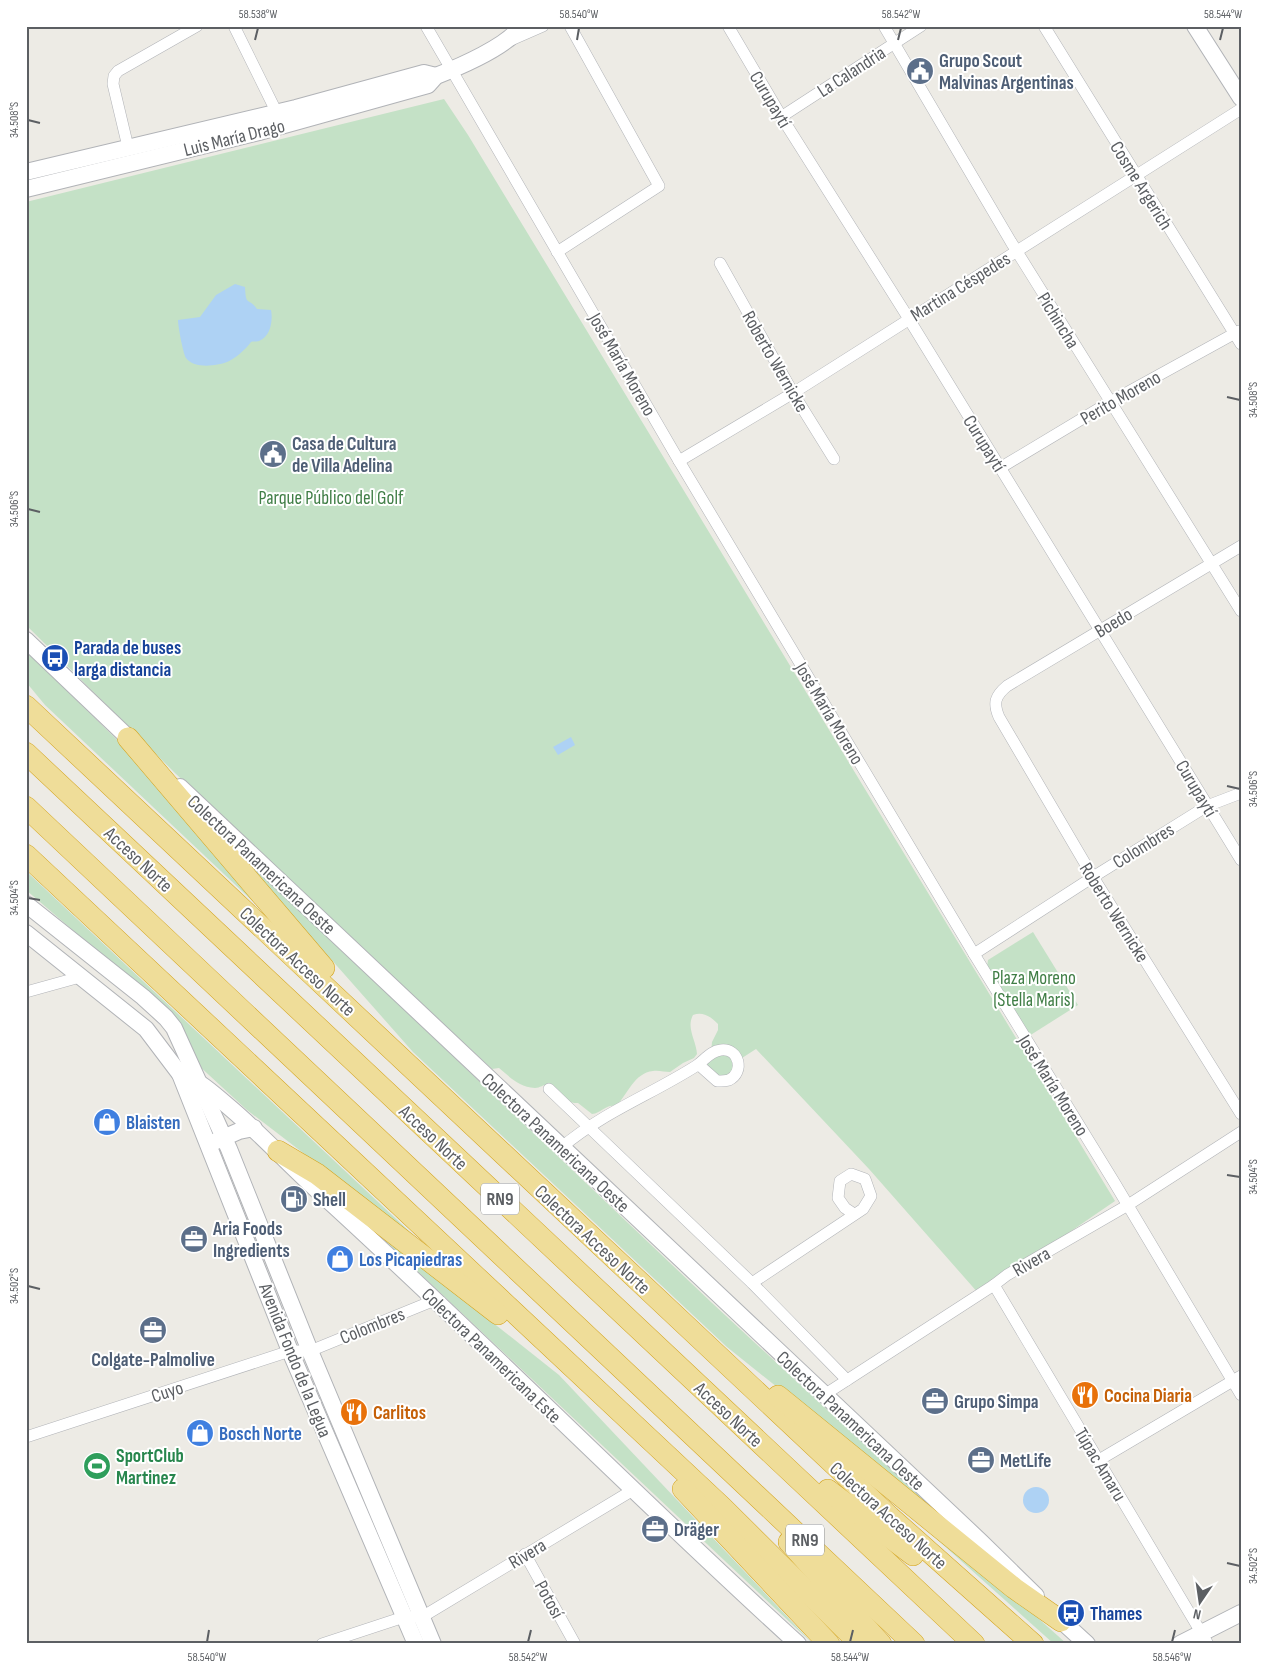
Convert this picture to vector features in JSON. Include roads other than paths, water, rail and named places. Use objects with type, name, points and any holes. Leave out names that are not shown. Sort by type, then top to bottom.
[{"type":"highway","name":"Colectora Acceso Norte","points":[[26,706],[890,1517],[1033,1644]]},
{"type":"highway","points":[[128,738],[281,920],[416,1071]]},
{"type":"highway","name":"Acceso Norte","points":[[26,753],[974,1644]]},
{"type":"highway","name":"Acceso Norte","points":[[26,807],[914,1644]]},
{"type":"highway","points":[[26,855],[723,1508],[860,1644]]},
{"type":"highway","points":[[278,1151],[317,1174],[591,1385],[650,1455],[780,1590],[829,1644]]},
{"type":"highway","points":[[672,1312],[803,1415],[1014,1588],[1060,1620]]},
{"type":"highway","points":[[736,1420],[905,1548],[1015,1644]]},
{"type":"highway","points":[[696,1437],[881,1644]]},
{"type":"main road","points":[[505,43],[521,26]]},
{"type":"main road","points":[[1195,26],[1241,98]]},
{"type":"main road","name":"Luis María Drago","points":[[26,189],[259,132],[428,85],[443,73],[505,43]]},
{"type":"main road","name":"Luis María Drago","points":[[26,172],[277,113],[424,72],[443,73]]},
{"type":"main road","name":"Colectora Panamericana Oeste","points":[[26,640],[986,1546],[1060,1620],[1087,1644]]},
{"type":"main road","name":"Avenida Fondo de la Legua","points":[[26,904],[166,1018],[174,1028],[198,1080],[216,1140],[290,1351],[416,1644]]},
{"type":"main road","name":"Avenida Fondo de la Legua","points":[[26,933],[146,1028],[180,1074],[216,1140],[310,1351],[433,1644]]},
{"type":"main road","name":"Colectora Panamericana Este","points":[[180,1074],[198,1080],[254,1128],[311,1185],[435,1300],[797,1644]]},
{"type":"main road","points":[[216,1140],[244,1129],[254,1128]]},
{"type":"main road","points":[[1180,1644],[1205,1639],[1241,1613]]},
{"type":"street","points":[[128,147],[113,84],[114,76],[197,26]]},
{"type":"street","points":[[234,26],[277,113]]},
{"type":"street","name":"José María Moreno","points":[[426,26],[443,73],[557,252],[679,462],[974,954],[1237,1379],[1241,1395]]},
{"type":"street","name":"Luis María Drago","points":[[505,43],[543,26]]},
{"type":"street","points":[[557,252],[660,186],[570,26]]},
{"type":"street","name":"Curupaytí","points":[[728,26],[781,117],[908,319],[1241,860]]},
{"type":"street","name":"Pichincha","points":[[884,26],[1016,251],[1241,611]]},
{"type":"street","name":"La Calandria","points":[[781,117],[921,26]]},
{"type":"street","name":"Cosme Argerich","points":[[1044,26],[1136,176],[1238,332],[1241,344]]},
{"type":"street","name":"Martina Céspedes","points":[[679,462],[793,393],[1241,110]]},
{"type":"street","name":"Roberto Wernicke","points":[[720,263],[793,393],[834,458]]},
{"type":"street","name":"Perito Moreno","points":[[1000,468],[1110,402],[1238,332]]},
{"type":"street","name":"Boedo","points":[[994,707],[995,699],[999,692],[1007,686],[1210,562],[1241,546]]},
{"type":"street","name":"Roberto Wernicke","points":[[994,707],[1093,876],[1241,1114]]},
{"type":"street","name":"Colombres","points":[[974,954],[1093,876],[1208,806],[1241,793]]},
{"type":"street","points":[[26,992],[80,977]]},
{"type":"street","points":[[562,1147],[588,1126],[698,1065]]},
{"type":"street","points":[[549,1089],[752,1283],[847,1380]]},
{"type":"street","name":"Rivera","points":[[824,1395],[1007,1275],[1128,1204],[1241,1132]]},
{"type":"street","points":[[752,1283],[854,1214]]},
{"type":"street","name":"Túpac Amaru","points":[[994,1285],[1205,1639]]},
{"type":"street","name":"Colombres","points":[[310,1351],[435,1300]]},
{"type":"street","name":"Cuyo","points":[[26,1437],[290,1351],[310,1351]]},
{"type":"street","points":[[1099,1460],[1237,1379]]},
{"type":"street","name":"Rivera","points":[[422,1617],[633,1490]]},
{"type":"street","name":"Potosí","points":[[525,1554],[575,1644]]},
{"type":"street","points":[[322,1644],[404,1617],[422,1617]]},
{"type":"water","points":[[235,284],[245,287],[247,300],[257,309],[271,310],[272,318],[269,332],[263,339],[251,342],[233,359],[227,362],[205,366],[194,364],[186,358],[183,351],[178,320],[200,317],[216,295]]},
{"type":"water","points":[[571,737],[575,745],[558,755],[553,747]]},
{"type":"water","points":[[1036,1487],[1045,1491],[1049,1500],[1045,1509],[1036,1513],[1027,1509],[1023,1500],[1027,1491]]},
{"type":"place","name":"Grupo Scout Malvinas Argentinas","points":[[920,71]]},
{"type":"place","name":"Casa de Cultura de Villa Adelina","points":[[273,454]]},
{"type":"place","name":"Parada de buses larga distancia","points":[[55,658]]},
{"type":"place","name":"Blaisten","points":[[107,1122]]},
{"type":"place","name":"Shell","points":[[294,1199]]},
{"type":"place","name":"Aria Foods Ingredients","points":[[194,1239]]},
{"type":"place","name":"Los Picapiedras","points":[[340,1259]]},
{"type":"place","name":"Colgate-Palmolive","points":[[153,1330]]},
{"type":"place","name":"Cocina Diaria","points":[[1085,1395]]},
{"type":"place","name":"Grupo Simpa","points":[[935,1401]]},
{"type":"place","name":"Carlitos","points":[[354,1412]]},
{"type":"place","name":"Bosch Norte","points":[[200,1433]]},
{"type":"place","name":"MetLife","points":[[981,1460]]},
{"type":"place","name":"SportClub Martinez","points":[[97,1466]]},
{"type":"place","name":"Dräger","points":[[655,1529]]},
{"type":"place","name":"Thames","points":[[1071,1613]]},
{"type":"park label","name":"Parque Público del Golf","points":[[331,497]]},
{"type":"park label","name":"Plaza Moreno (Stella Maris)","points":[[1034,988]]}]
